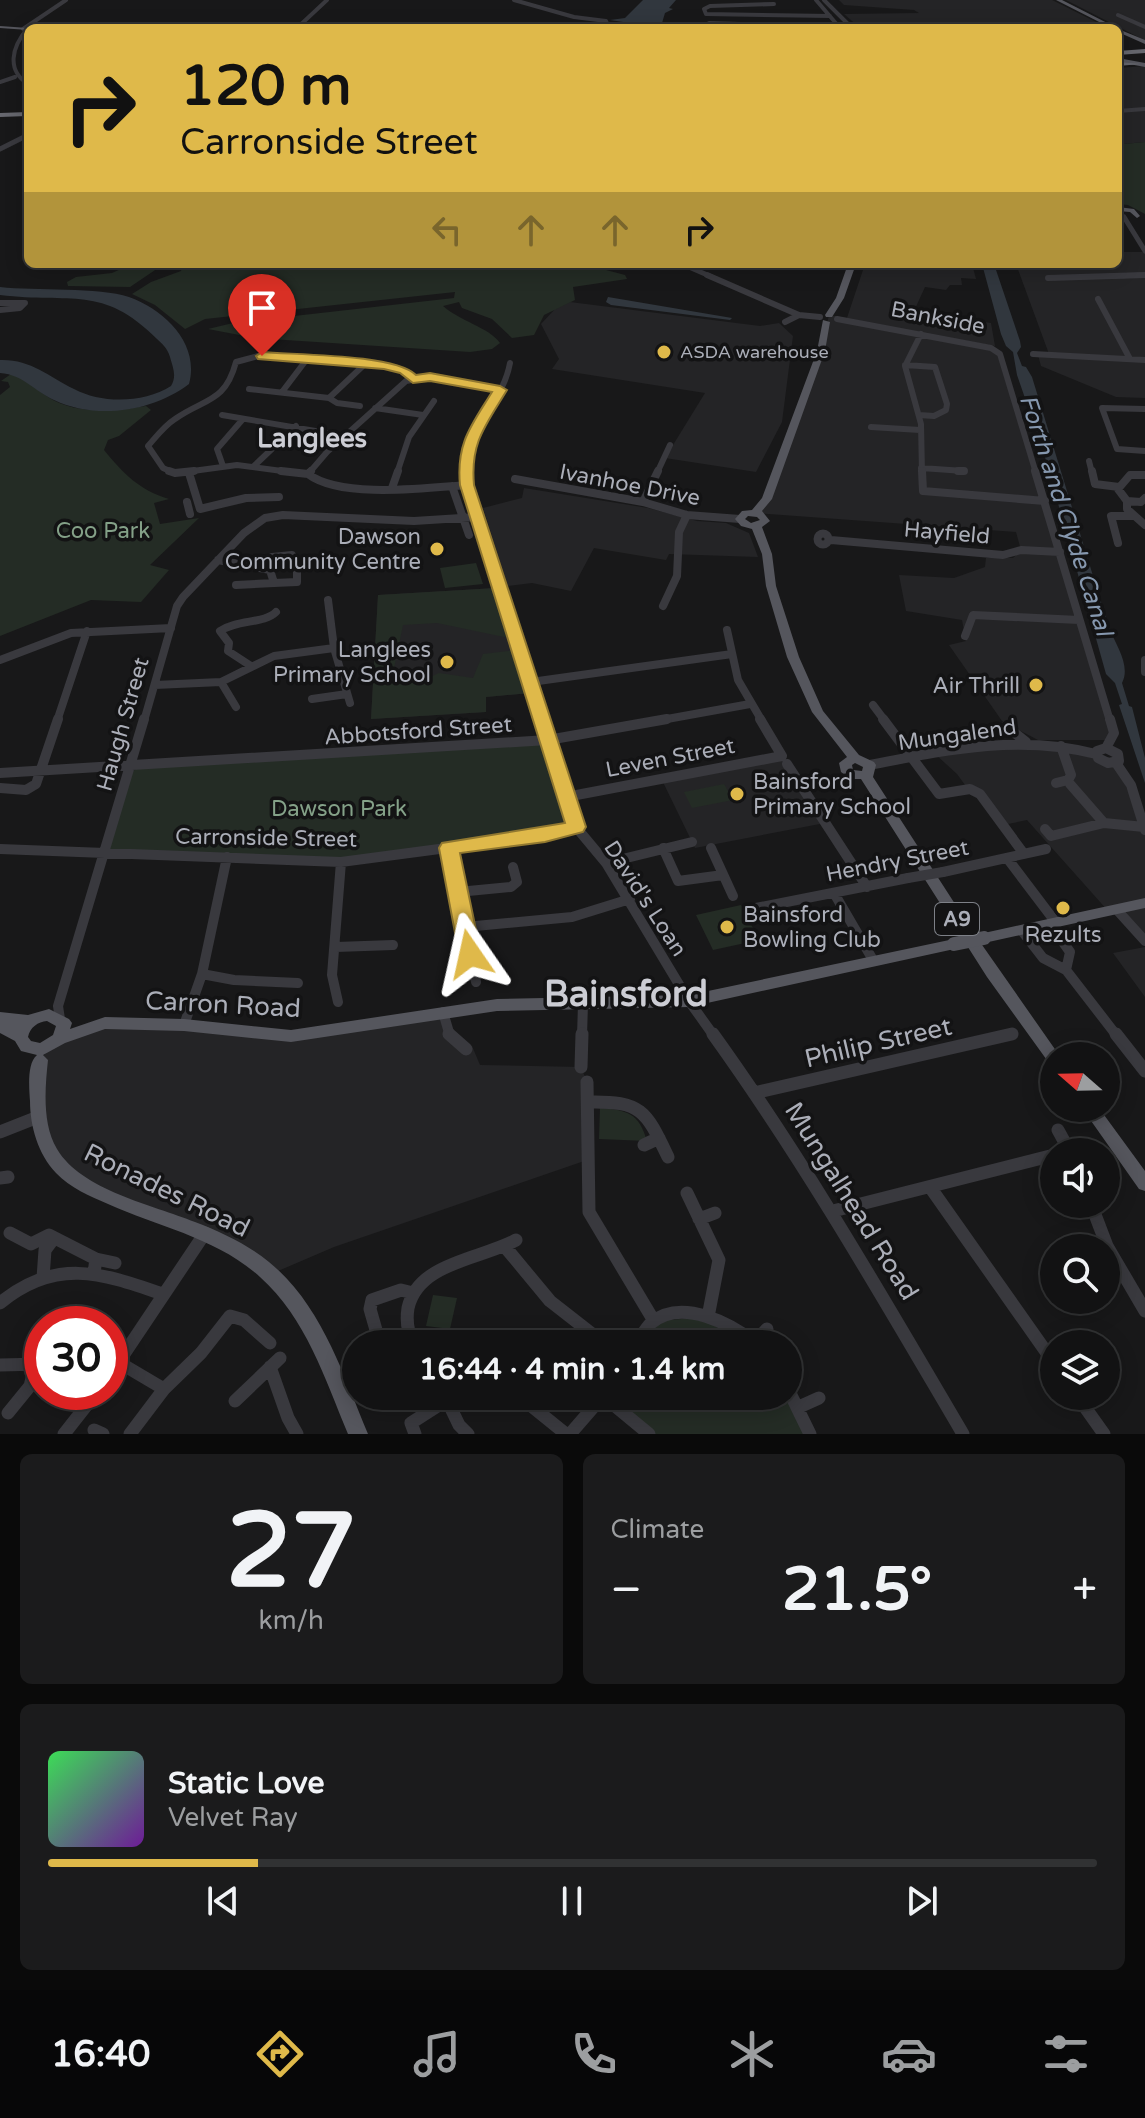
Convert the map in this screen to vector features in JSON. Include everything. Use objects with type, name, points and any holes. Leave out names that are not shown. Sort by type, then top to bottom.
[{"type":"highway","points":[[1122,57],[1145,52]]},
{"type":"highway","points":[[1122,59],[1142,65]]},
{"type":"highway","points":[[0,116],[24,115]]},
{"type":"main road","points":[[1058,0],[1106,24]]},
{"type":"main road","points":[[0,27],[24,29]]},
{"type":"main road","points":[[1122,32],[1145,42]]},
{"type":"main road","points":[[1122,40],[1145,42]]},
{"type":"main road","points":[[1122,209],[1141,215]]},
{"type":"main road","points":[[851,268],[840,298],[828,318],[821,351],[767,499],[756,519],[767,554],[771,586],[793,657],[818,712],[855,758],[845,763],[845,769],[855,776],[867,770]]},
{"type":"main road","points":[[740,519],[742,515],[756,519]]},
{"type":"main road","name":"A9","points":[[867,770],[992,973],[1042,1042]]},
{"type":"main road","name":"Carron Road","points":[[59,1032],[133,1022],[291,1036],[505,1005],[689,1001],[1145,903]]},
{"type":"main road","points":[[0,1018],[36,1018],[59,1032],[36,1055],[21,1043],[20,1037],[36,1018]]},
{"type":"main road","points":[[0,1026],[20,1037]]},
{"type":"main road","name":"Ronades Road","points":[[36,1055],[38,1117],[52,1157],[69,1175],[98,1191],[205,1233],[271,1274],[307,1319],[358,1434]]},
{"type":"main road","points":[[1100,1122],[1145,1184]]},
{"type":"street","points":[[33,24],[66,0]]},
{"type":"street","points":[[301,24],[327,0]]},
{"type":"street","points":[[514,0],[574,17],[606,21],[607,24]]},
{"type":"street","points":[[816,0],[836,23],[848,23]]},
{"type":"street","points":[[824,0],[848,23]]},
{"type":"street","points":[[709,24],[704,9],[710,6],[773,2],[782,17]]},
{"type":"street","points":[[706,14],[830,16]]},
{"type":"street","points":[[1118,15],[1145,27]]},
{"type":"street","points":[[797,17],[802,24]]},
{"type":"street","points":[[15,77],[14,45],[24,32]]},
{"type":"street","points":[[0,82],[15,77],[24,82]]},
{"type":"street","points":[[1122,111],[1145,109]]},
{"type":"street","points":[[0,149],[24,137]]},
{"type":"street","points":[[1122,218],[1145,251]]},
{"type":"street","points":[[691,268],[799,315]]},
{"type":"street","points":[[1048,278],[1145,275]]},
{"type":"street","points":[[1098,299],[1130,359]]},
{"type":"street","points":[[0,303],[25,303],[20,308],[0,310]]},
{"type":"street","points":[[785,322],[799,315]]},
{"type":"street","name":"Bankside","points":[[799,315],[921,334],[999,351],[1114,733],[1101,751]]},
{"type":"street","points":[[921,334],[911,348],[904,376],[919,415],[923,491],[1045,501]]},
{"type":"street","points":[[1033,354],[1145,360]]},
{"type":"street","points":[[413,379],[396,367],[258,356],[236,362],[231,383],[220,396],[178,417],[148,446],[168,471],[189,473],[223,466],[254,466],[308,474],[311,479],[323,483],[392,488],[467,485]]},
{"type":"street","points":[[282,392],[307,359]]},
{"type":"street","points":[[329,398],[366,363]]},
{"type":"street","name":"David's Loan","points":[[510,363],[509,378],[469,441],[465,460],[467,485],[576,827],[606,863],[630,899],[689,1001]]},
{"type":"street","points":[[905,365],[935,367],[947,404],[946,410],[939,415],[919,415]]},
{"type":"street","points":[[308,474],[400,384],[430,377],[500,390]]},
{"type":"street","points":[[255,391],[329,398],[348,407],[360,406]]},
{"type":"street","points":[[392,488],[404,448],[434,401]]},
{"type":"street","points":[[375,408],[423,415]]},
{"type":"street","points":[[1145,409],[1102,408],[1117,449],[1145,451]]},
{"type":"street","points":[[228,415],[328,431]]},
{"type":"street","points":[[223,466],[217,449],[243,419]]},
{"type":"street","points":[[254,466],[296,426]]},
{"type":"street","points":[[871,427],[920,430]]},
{"type":"street","points":[[643,502],[670,445]]},
{"type":"street","points":[[1089,461],[1095,484],[1119,487]]},
{"type":"street","points":[[921,468],[964,471]]},
{"type":"street","points":[[189,473],[193,510],[270,494],[279,497]]},
{"type":"street","points":[[1119,487],[1130,475],[1145,475]]},
{"type":"street","name":"Ivanhoe Drive","points":[[515,479],[643,502],[687,515],[740,519]]},
{"type":"street","points":[[452,486],[469,535]]},
{"type":"street","points":[[1119,487],[1127,501],[1126,506],[1145,525]]},
{"type":"street","points":[[1127,501],[1144,502]]},
{"type":"street","name":"Haugh Street","points":[[59,1032],[58,1006],[178,603],[186,592],[206,569],[265,518],[283,515],[414,521],[463,518]]},
{"type":"street","points":[[663,606],[677,576],[679,532],[687,515]]},
{"type":"street","points":[[1118,543],[1111,516],[1134,516]]},
{"type":"street","points":[[463,518],[477,517]]},
{"type":"street","name":"Hayfield","points":[[831,540],[1003,555],[1021,550],[1060,552]]},
{"type":"street","points":[[236,585],[297,582],[295,556],[275,555],[270,570],[274,583]]},
{"type":"street","points":[[218,560],[270,570]]},
{"type":"street","points":[[312,699],[348,698],[334,648],[328,600]]},
{"type":"street","points":[[251,666],[228,651],[229,643],[216,628],[234,622],[270,618],[276,612]]},
{"type":"street","points":[[965,636],[973,615],[1079,620]]},
{"type":"street","points":[[0,660],[44,642],[87,631],[171,628]]},
{"type":"street","points":[[727,630],[738,680],[750,704],[867,887]]},
{"type":"street","points":[[0,788],[26,790],[36,784],[87,631]]},
{"type":"street","points":[[155,685],[221,682],[274,656],[334,648]]},
{"type":"street","points":[[531,682],[732,654]]},
{"type":"street","points":[[1145,660],[1145,672]]},
{"type":"street","points":[[221,682],[236,707]]},
{"type":"street","name":"Abbotsford Street","points":[[0,773],[548,740],[750,704]]},
{"type":"street","points":[[873,705],[939,794],[970,789],[980,794],[1024,854]]},
{"type":"street","points":[[1006,726],[1026,742]]},
{"type":"street","name":"Mungalend","points":[[867,770],[913,756],[1026,742],[1101,751]]},
{"type":"street","points":[[1056,783],[1068,780],[1071,775],[1061,746]]},
{"type":"street","points":[[1045,829],[1051,836],[1104,823],[1144,828],[1131,785],[1116,763],[1120,759],[1118,754],[1101,751]]},
{"type":"street","name":"Leven Street","points":[[566,797],[784,760]]},
{"type":"street","points":[[1070,784],[1104,823]]},
{"type":"street","name":"Carronside Street","points":[[0,849],[341,862],[545,835],[576,827]]},
{"type":"street","points":[[606,863],[692,842]]},
{"type":"street","points":[[449,848],[476,982]]},
{"type":"street","points":[[663,848],[678,881],[723,875]]},
{"type":"street","points":[[711,848],[733,896]]},
{"type":"street","name":"Hendry Street","points":[[756,908],[1046,849]]},
{"type":"street","points":[[184,1025],[202,974],[227,857]]},
{"type":"street","points":[[1007,858],[1070,952],[1066,970]]},
{"type":"street","points":[[338,1002],[332,975],[341,862]]},
{"type":"street","points":[[458,892],[511,887],[517,882],[513,867]]},
{"type":"street","points":[[834,893],[873,960]]},
{"type":"street","points":[[465,927],[572,917],[630,899]]},
{"type":"street","points":[[1117,910],[1145,941]]},
{"type":"street","points":[[1022,931],[1043,958],[1066,970],[1145,1071]]},
{"type":"street","points":[[336,947],[393,945]]},
{"type":"street","name":"Haugh Street","points":[[36,1018],[53,1005],[70,974]]},
{"type":"street","points":[[202,974],[234,980],[298,983]]},
{"type":"street","name":"Mungalhead Road","points":[[689,1001],[833,1211],[963,1434]]},
{"type":"street","points":[[581,1067],[583,1004]]},
{"type":"street","points":[[443,1012],[449,1035],[466,1049]]},
{"type":"street","name":"Philip Street","points":[[754,1093],[1012,1034]]},
{"type":"street","points":[[587,1082],[589,1212],[654,1321]]},
{"type":"street","points":[[589,1102],[625,1101],[638,1104],[647,1113],[668,1157]]},
{"type":"street","points":[[0,1132],[38,1117]]},
{"type":"street","points":[[1058,1130],[1062,1138]]},
{"type":"street","points":[[644,1145],[659,1138]]},
{"type":"street","points":[[833,1211],[1040,1159]]},
{"type":"street","points":[[930,1187],[1040,1343]]},
{"type":"street","points":[[687,1193],[719,1260],[708,1317]]},
{"type":"street","points":[[699,1219],[715,1213]]},
{"type":"street","points":[[1094,1218],[1125,1281],[1145,1311]]},
{"type":"street","points":[[10,1233],[31,1244],[49,1235],[95,1266],[162,1294]]},
{"type":"street","points":[[128,1348],[205,1233]]},
{"type":"street","points":[[43,1278],[45,1250],[54,1238]]},
{"type":"street","points":[[407,1330],[413,1293],[437,1272],[456,1262],[511,1244],[520,1270],[553,1304],[587,1330]]},
{"type":"street","points":[[0,1303],[15,1288],[43,1278],[115,1263]]},
{"type":"street","points":[[376,1330],[370,1309],[372,1300],[401,1290],[413,1293]]},
{"type":"street","points":[[647,1330],[654,1321],[678,1313],[708,1317],[736,1330]]},
{"type":"street","points":[[130,1434],[164,1389],[201,1353],[230,1316],[244,1320],[270,1343]]},
{"type":"street","points":[[235,1401],[275,1363],[285,1417],[297,1434]]},
{"type":"street","points":[[0,1365],[24,1365]]},
{"type":"street","points":[[128,1374],[164,1389]]},
{"type":"street","points":[[8,1413],[24,1393]]},
{"type":"street","points":[[802,1406],[819,1398]]},
{"type":"street","points":[[64,1434],[83,1410]]},
{"type":"street","points":[[415,1434],[411,1423],[431,1410]]},
{"type":"street","points":[[454,1410],[459,1425],[468,1434]]},
{"type":"street","points":[[537,1410],[568,1434],[590,1410]]},
{"type":"street","points":[[620,1410],[649,1434]]},
{"type":"street","points":[[800,1410],[810,1434]]},
{"type":"street","points":[[1087,1410],[1104,1434]]},
{"type":"shaded area","points":[[839,0],[1052,0],[1100,24],[855,24],[844,14],[919,13],[914,10],[844,5]]},
{"type":"shaded area","points":[[1066,0],[1145,0],[1145,40],[1122,29],[1122,24],[1113,24]]},
{"type":"shaded area","points":[[1145,66],[1145,142],[1122,143],[1122,68]]},
{"type":"shaded area","points":[[1122,252],[1145,252],[1145,398],[1116,397],[1041,366],[1038,355],[1049,354],[1017,268],[1122,268]]},
{"type":"shaded area","points":[[864,268],[973,268],[976,279],[961,278],[962,285],[950,285],[946,290],[925,287],[914,311],[991,323],[995,346],[957,339],[996,349],[1114,733],[1110,740],[1038,740],[1002,721],[949,645],[966,641],[962,620],[906,611],[899,575],[954,578],[985,567],[986,558],[1013,558],[1021,550],[1016,532],[755,513],[767,499],[821,351],[829,315],[847,318]]},
{"type":"shaded area","points":[[570,302],[760,326],[779,323],[793,336],[782,422],[756,472],[665,458],[705,393],[552,369],[559,359],[541,324],[555,309]]},
{"type":"shaded area","points":[[524,488],[648,508],[697,521],[726,523],[749,533],[758,557],[669,554],[666,560],[594,548],[571,591],[532,583],[508,586],[483,508],[522,498]]},
{"type":"shaded area","name":"Langlees Primary School","points":[[496,588],[531,693],[486,697],[486,712],[371,719],[378,595]]},
{"type":"shaded area","points":[[1026,742],[1116,763],[1145,830],[1145,941],[1117,911],[1109,912],[1027,820],[1003,825],[980,794],[968,789],[934,753]]},
{"type":"shaded area","name":"Bainsford Primary School","points":[[782,756],[825,823],[695,848],[661,778]]},
{"type":"shaded area","points":[[1145,947],[1145,997],[1113,953]]},
{"type":"shaded area","points":[[443,1012],[464,1047],[472,1046],[480,1065],[581,1067],[587,1082],[590,1159],[334,1247],[271,1274],[69,1175],[43,1132],[40,1060],[52,1045],[105,1023],[291,1036]]},
{"type":"green space","points":[[1145,142],[1145,214],[1122,204],[1122,143]]},
{"type":"green space","points":[[123,268],[158,268],[130,287],[68,286],[67,282],[76,277],[112,273]]},
{"type":"green space","points":[[182,268],[622,268],[606,270],[625,275],[627,279],[573,287],[575,300],[544,315],[534,335],[512,338],[492,319],[462,308],[459,302],[443,306],[500,343],[492,349],[470,352],[255,338],[208,329],[233,323],[454,298],[455,292],[205,319],[185,329],[155,305],[132,294],[151,282]]},
{"type":"green space","name":"Coo Park","points":[[11,374],[70,407],[109,410],[146,406],[151,410],[119,436],[108,440],[104,450],[133,480],[169,499],[154,503],[160,524],[199,518],[150,565],[169,570],[141,602],[91,600],[0,636],[0,395],[10,387],[8,382],[1,381]]},
{"type":"green space","points":[[476,563],[483,584],[445,588],[440,568]]},
{"type":"green space","name":"Langlees Primary School","points":[[496,588],[513,639],[437,623],[403,625],[393,673],[423,681],[439,673],[473,678],[483,654],[516,650],[531,693],[486,697],[486,712],[371,719],[378,595]]},
{"type":"green space","name":"Dawson Park","points":[[548,740],[576,827],[341,862],[104,853],[133,771],[137,768]]},
{"type":"green space","points":[[724,784],[733,800],[692,808],[684,792]]},
{"type":"green space","name":"Bainsford Bowling Club","points":[[741,905],[759,940],[713,950],[696,915]]},
{"type":"green space","points":[[600,1108],[631,1115],[640,1124],[647,1141],[599,1139]]},
{"type":"green space","points":[[433,1295],[457,1298],[450,1329],[426,1326]]},
{"type":"green space","points":[[708,1317],[732,1330],[647,1330],[654,1321]]},
{"type":"green space","points":[[620,1410],[796,1410],[810,1434],[649,1434]]},
{"type":"water","points":[[643,0],[676,0],[669,8],[673,9],[665,13],[662,24],[623,24],[610,20],[625,18]]},
{"type":"water","name":"Forth and Clyde Canal","points":[[983,268],[995,268],[1020,341],[1021,347],[1017,353],[1022,366],[1032,377],[1109,628],[1122,656],[1125,670],[1122,683],[1132,707],[1145,758],[1145,783],[1119,705],[1122,704],[1115,683],[1106,674],[1043,450],[1017,375],[1013,352],[1006,346]]},
{"type":"water","points":[[0,287],[101,292],[129,297],[142,303],[167,320],[184,342],[191,369],[189,384],[174,394],[141,407],[105,411],[70,406],[16,377],[0,373],[0,360],[21,362],[85,394],[123,400],[160,392],[171,386],[174,375],[164,346],[119,310],[85,300],[0,295]]},
{"type":"water","points":[[608,297],[732,318],[611,305],[606,302]]},
{"type":"place","name":"ASDA warehouse","points":[[664,352]]},
{"type":"place","name":"Dawson Community Centre","points":[[437,549]]},
{"type":"place","name":"Langlees Primary School","points":[[447,662]]},
{"type":"place","name":"Air Thrill","points":[[1036,685]]},
{"type":"place","name":"Bainsford Primary School","points":[[737,794]]},
{"type":"place","name":"Rezults","points":[[1063,908]]},
{"type":"place","name":"Bainsford Bowling Club","points":[[727,927]]},
{"type":"district","name":"Langlees","points":[[312,438]]},
{"type":"district","name":"Bainsford","points":[[626,993]]},
{"type":"route","points":[[262,356],[385,365],[404,371],[413,379],[430,377],[500,390],[469,441],[465,460],[467,485],[503,590],[576,827],[545,835],[449,848],[470,954]]}]
